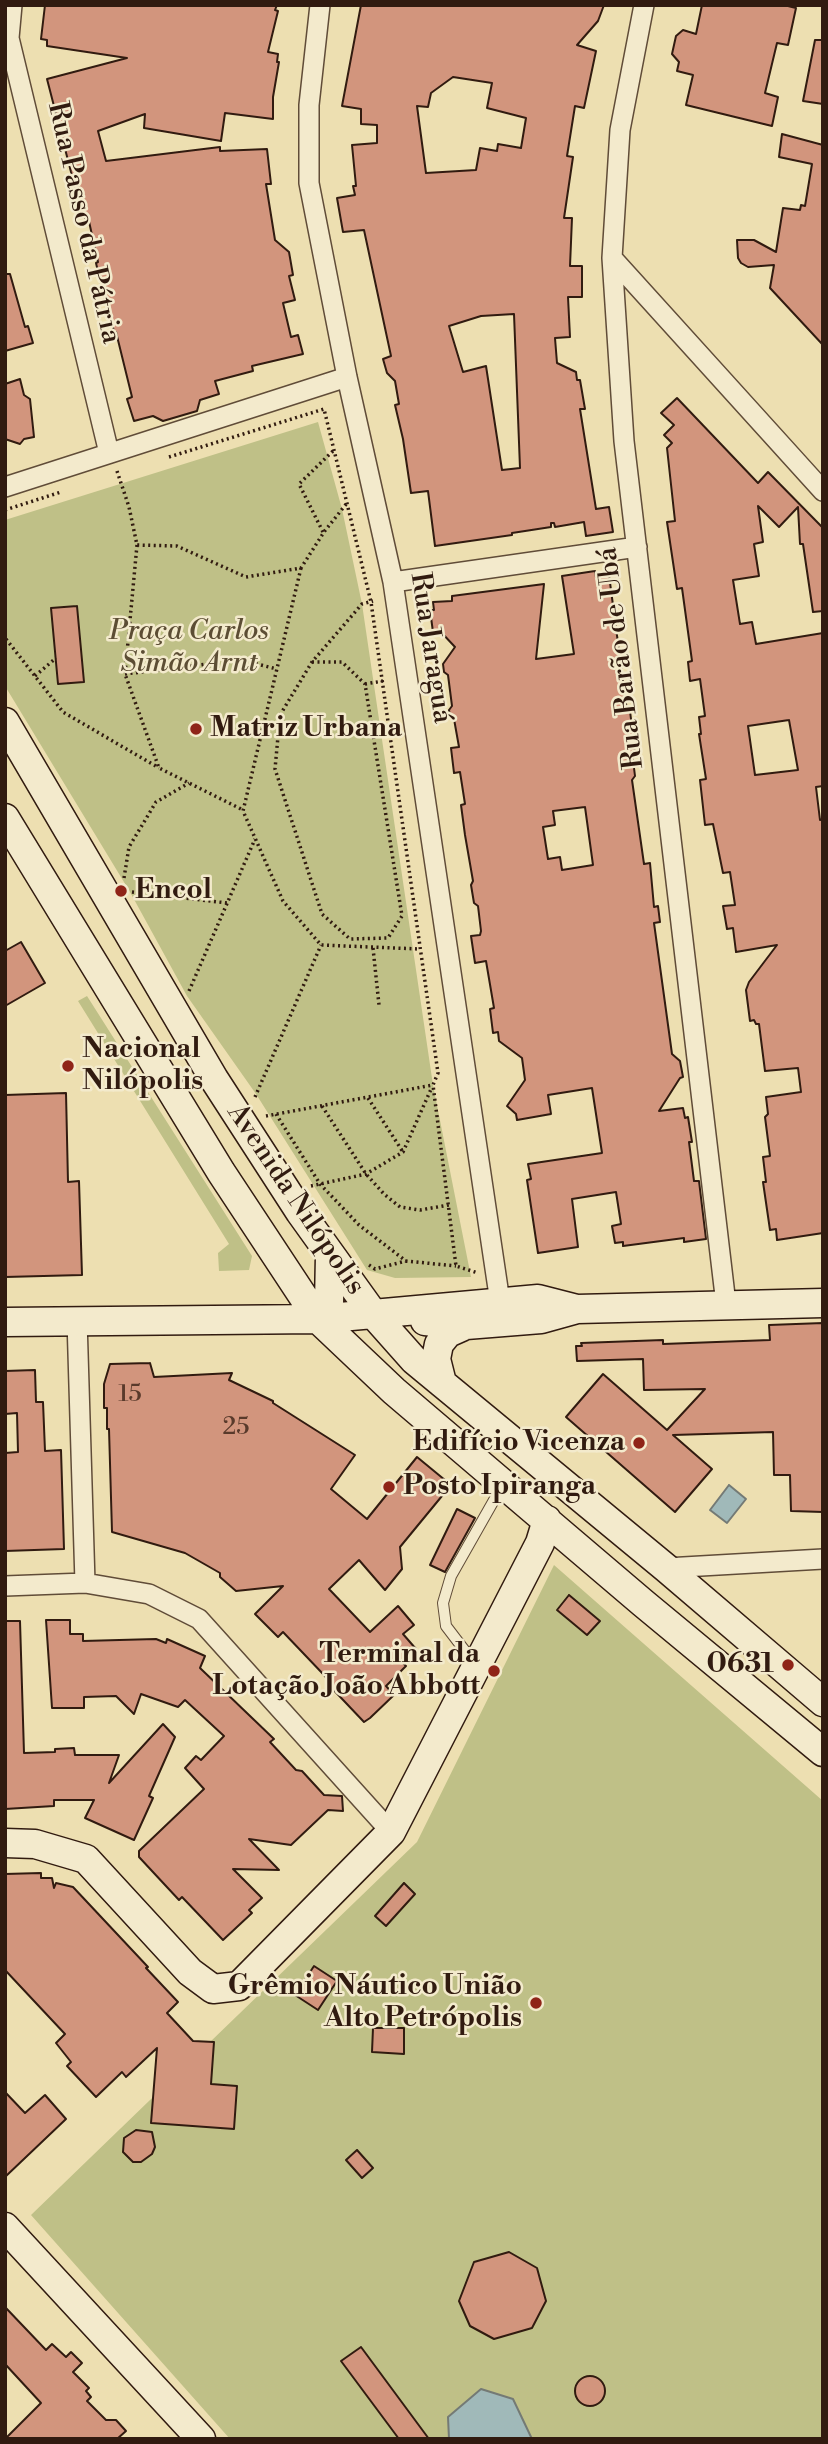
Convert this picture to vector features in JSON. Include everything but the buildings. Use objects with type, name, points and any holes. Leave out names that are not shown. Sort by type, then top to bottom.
[{"type":"main road","name":"Avenida Nilópolis","points":[[5,722],[214,1079],[330,1255],[374,1315],[414,1360],[823,1702]]},
{"type":"main road","name":"Avenida Nilópolis","points":[[5,818],[221,1172],[318,1319],[394,1391],[503,1483],[549,1531],[823,1752]]},
{"type":"main road","points":[[318,1319],[329,1304],[330,1255]]},
{"type":"main road","points":[[5,1322],[318,1319],[374,1315],[498,1290],[577,1309]]},
{"type":"main road","points":[[374,1315],[466,1325],[541,1319],[577,1309],[823,1303]]},
{"type":"main road","points":[[442,1383],[436,1359],[439,1344],[447,1333],[466,1325]]},
{"type":"main road","points":[[5,1843],[35,1844],[86,1859],[190,1972],[213,1989],[239,1986],[391,1832],[549,1531]]},
{"type":"main road","points":[[5,2227],[201,2439]]},
{"type":"street","name":"Rua Passo da Pátria","points":[[12,5],[9,38],[109,453]]},
{"type":"street","name":"Rua Jaraguá","points":[[320,5],[309,105],[309,183],[346,377],[393,583],[498,1290]]},
{"type":"street","name":"Rua Barão de Ubá","points":[[644,5],[620,130],[612,258],[624,442],[726,1304]]},
{"type":"street","points":[[612,258],[823,491]]},
{"type":"street","points":[[5,487],[346,377]]},
{"type":"street","points":[[393,583],[636,547]]},
{"type":"street","points":[[77,1320],[85,1583]]},
{"type":"street","points":[[666,1568],[823,1559]]},
{"type":"street","points":[[700,1597],[701,1587],[716,1565]]},
{"type":"street","points":[[5,1586],[85,1583],[149,1594],[199,1619],[391,1832]]},
{"type":"lane","points":[[477,1666],[446,1626],[443,1603],[451,1576],[503,1483]]},
{"type":"path","points":[[157,461],[324,409],[371,602],[438,1073],[403,1152],[366,1174],[306,1187]]},
{"type":"path","points":[[324,532],[299,484],[334,450]]},
{"type":"path","points":[[106,477],[119,476],[137,545],[125,674],[159,768]]},
{"type":"path","points":[[5,510],[68,489]]},
{"type":"path","points":[[348,502],[324,532],[301,568],[243,811],[283,901],[321,945],[420,948]]},
{"type":"path","points":[[137,545],[177,546],[246,577],[301,568]]},
{"type":"path","points":[[312,662],[342,662],[365,684],[402,916],[387,938],[350,939],[322,914],[275,769],[280,715],[312,662],[362,604],[371,602],[393,583]]},
{"type":"path","points":[[5,638],[63,712],[159,768],[243,811]]},
{"type":"path","points":[[35,676],[56,658]]},
{"type":"path","points":[[125,674],[241,660],[277,669]]},
{"type":"path","points":[[365,684],[383,681]]},
{"type":"path","points":[[123,881],[129,847],[156,802],[189,783]]},
{"type":"path","points":[[187,996],[255,839]]},
{"type":"path","points":[[130,892],[228,903]]},
{"type":"path","points":[[253,1101],[321,945]]},
{"type":"path","points":[[373,947],[379,1005]]},
{"type":"path","points":[[433,1085],[456,1266]]},
{"type":"path","points":[[262,1117],[433,1085]]},
{"type":"path","points":[[368,1097],[403,1152]]},
{"type":"path","points":[[322,1106],[366,1174],[400,1207],[420,1210],[449,1205]]},
{"type":"path","points":[[276,1114],[320,1184],[359,1225],[406,1261],[456,1266],[498,1290]]},
{"type":"green space","name":"Praça Carlos Simão Arnt","points":[[318,422],[342,509],[362,604],[433,1085],[471,1277],[395,1278],[367,1270],[256,1094],[187,996],[130,892],[5,686],[5,520]]},
{"type":"green space","points":[[87,996],[252,1256],[249,1270],[219,1271],[218,1253],[229,1244],[78,1001]]},
{"type":"green space","name":"Grêmio Náutico União Alto Petrópolis","points":[[554,1565],[823,1801],[823,2439],[230,2439],[31,2215],[417,1842]]},
{"type":"water","points":[[729,1485],[746,1499],[727,1523],[710,1510]]},
{"type":"water","points":[[481,2389],[513,2399],[532,2439],[449,2439],[448,2417]]},
{"type":"place","name":"Matriz Urbana","points":[[196,729]]},
{"type":"place","name":"Encol","points":[[121,891]]},
{"type":"place","name":"Nacional Nilópolis","points":[[68,1066]]},
{"type":"place","name":"Edifício Vicenza","points":[[639,1443]]},
{"type":"place","name":"Posto Ipiranga","points":[[389,1487]]},
{"type":"place","name":"0631","points":[[788,1665]]},
{"type":"place","name":"Terminal da Lotação João Abbott","points":[[494,1671]]},
{"type":"place","name":"Grêmio Náutico União Alto Petrópolis","points":[[536,2003]]}]
